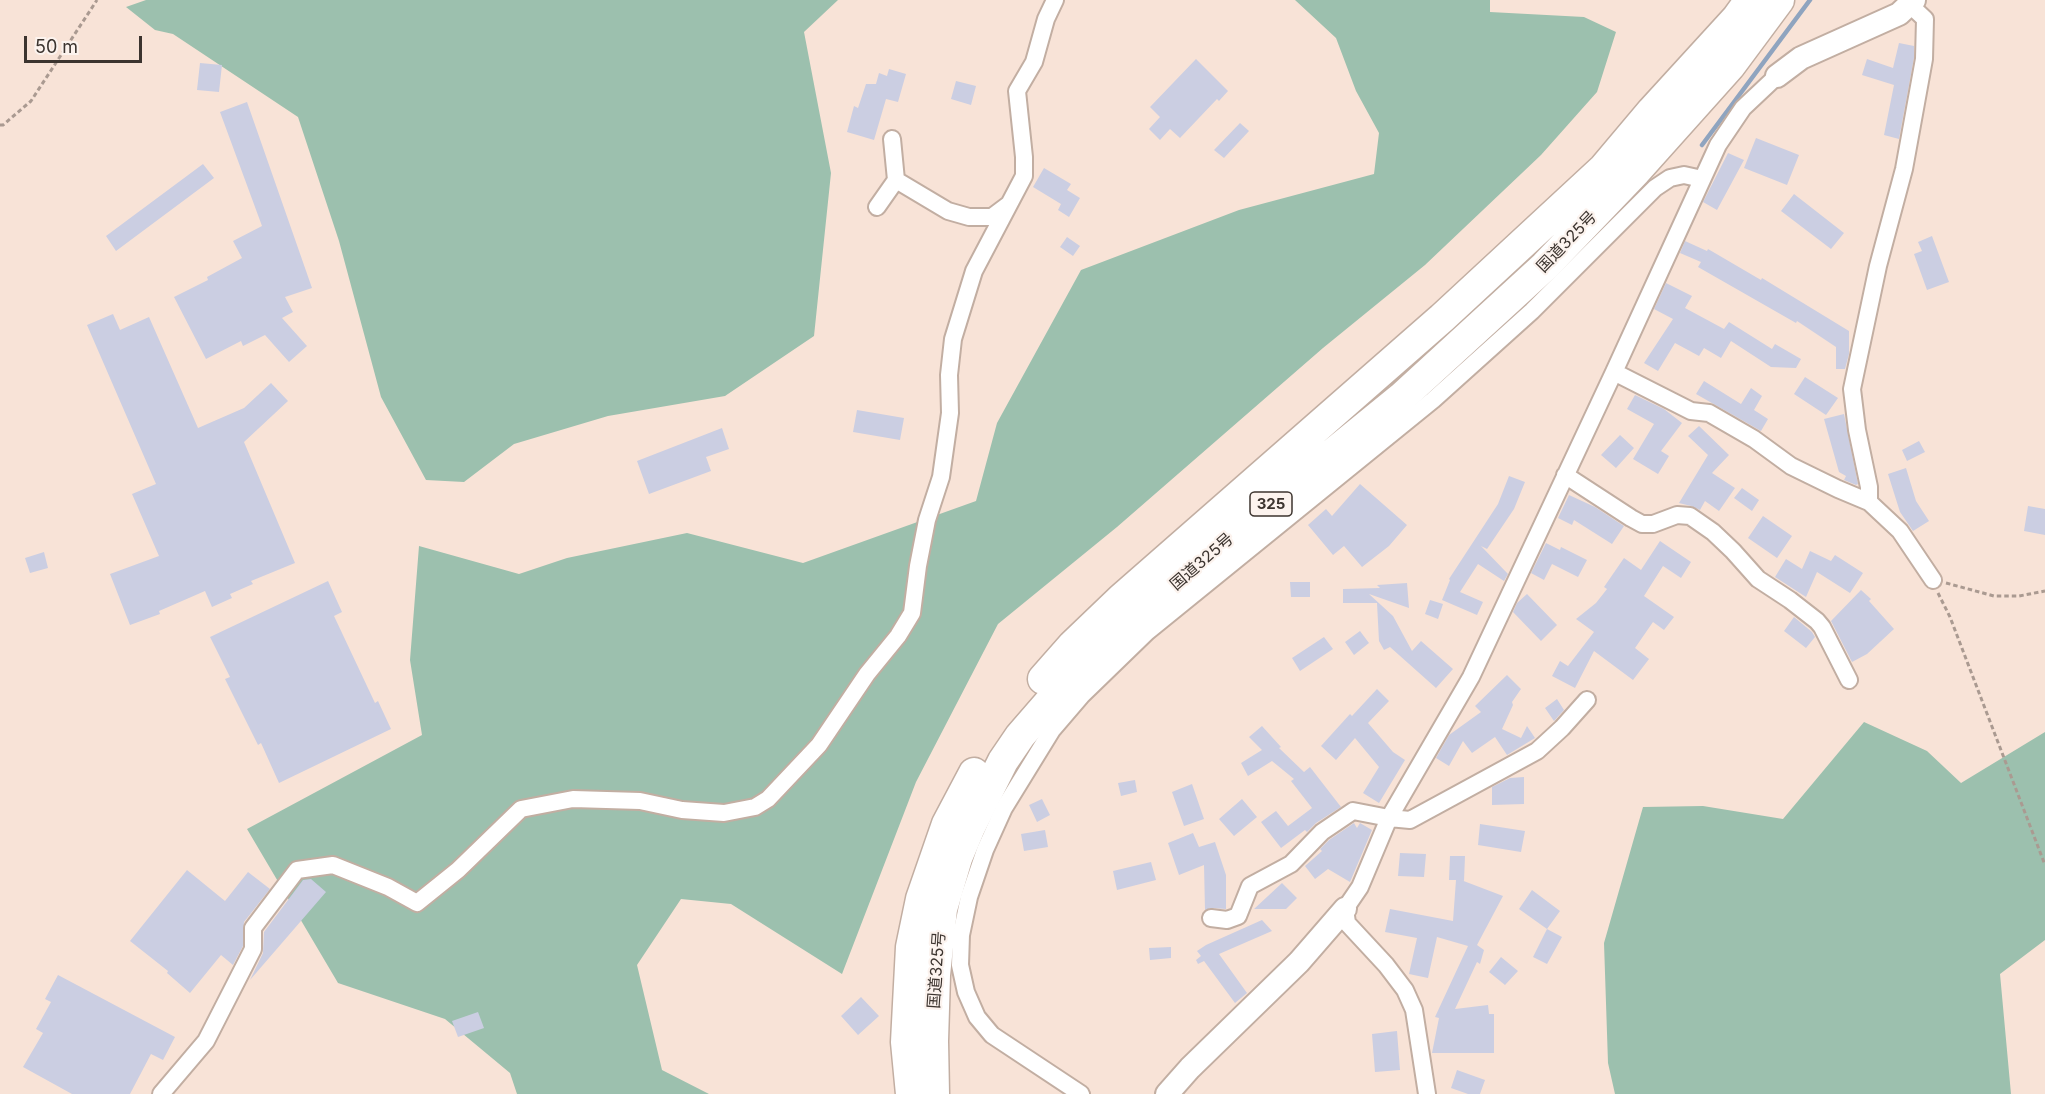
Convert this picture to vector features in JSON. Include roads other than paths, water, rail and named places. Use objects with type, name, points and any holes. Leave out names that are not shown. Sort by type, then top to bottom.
[{"type":"highway","name":"国道325号","points":[[911,1094],[906,1042],[908,991],[911,946],[921,899],[947,824],[973,775],[1000,732],[1073,645],[1113,607],[1442,318],[1604,168],[1652,111],[1737,18],[1750,0]]},
{"type":"highway","name":"国道325号","points":[[934,1094],[935,975],[942,909],[957,858],[970,827],[1003,761],[1020,736],[1079,668],[1223,543],[1401,398],[1545,266],[1636,171],[1730,66],[1779,0]]},
{"type":"street","points":[[161,1094],[206,1041],[253,949],[253,928],[297,870],[333,865],[388,887],[417,903],[458,870],[521,809],[573,799],[640,801],[682,810],[724,813],[755,807],[768,799],[819,745],[867,674],[898,636],[912,613],[927,520],[941,477],[950,413],[949,375],[953,339],[974,272],[1024,176],[1017,91],[1034,62],[1046,19],[1055,0]]},
{"type":"street","points":[[1167,1094],[1198,1060],[1299,962],[1345,909],[1360,887],[1389,818],[1471,677],[1718,145],[1743,108],[1777,76],[1801,58],[1880,24],[1899,14],[1912,2],[1925,19],[1924,59],[1904,169],[1878,266],[1852,389],[1857,430],[1869,487],[1869,502]]},
{"type":"street","points":[[877,207],[896,180],[892,139]]},
{"type":"street","points":[[1081,1094],[992,1035],[977,1017],[966,992],[960,965],[961,935],[967,907],[985,850],[1004,808],[1052,730],[1082,695],[1148,632],[1434,400],[1532,311],[1655,188],[1670,178],[1684,175],[1702,179]]},
{"type":"street","points":[[896,180],[948,211],[969,217],[992,217],[1011,203]]},
{"type":"street","points":[[1614,372],[1691,411],[1709,413],[1754,439],[1791,466],[1869,502],[1900,531],[1933,580]]},
{"type":"street","points":[[1565,475],[1630,519],[1642,524],[1653,524],[1677,515],[1690,516],[1713,532],[1758,579],[1817,621],[1849,680]]},
{"type":"street","points":[[1211,918],[1227,920],[1239,916],[1250,886],[1291,864],[1322,832],[1353,811],[1410,820],[1537,751],[1587,700]]},
{"type":"street","points":[[1345,909],[1347,923],[1386,964],[1405,990],[1414,1010],[1427,1094]]},
{"type":"waterway","points":[[1702,145],[1810,0]]}]
